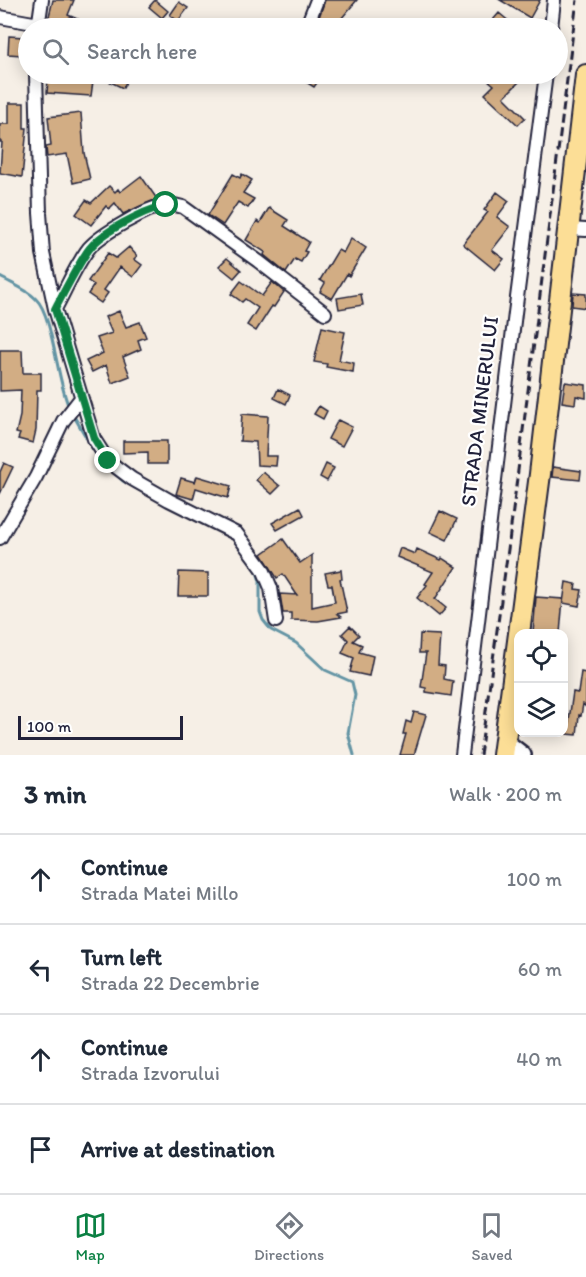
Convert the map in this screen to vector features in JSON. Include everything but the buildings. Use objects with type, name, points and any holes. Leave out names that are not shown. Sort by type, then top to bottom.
[{"type":"main road","points":[[504,748],[540,474],[577,229],[586,75]]},
{"type":"street","points":[[39,18],[42,0]]},
{"type":"street","points":[[310,18],[317,0]]},
{"type":"street","points":[[552,18],[554,0]]},
{"type":"street","points":[[0,16],[18,21]]},
{"type":"street","points":[[36,84],[41,235],[74,407],[108,461],[132,479],[169,500],[237,534],[263,569],[271,588],[276,621]]},
{"type":"street","name":"STRADA MINERULUI","points":[[462,755],[545,84]]},
{"type":"street","points":[[55,309],[87,251],[95,242],[156,207],[176,205],[183,207],[258,261],[325,313]]},
{"type":"street","points":[[0,538],[74,407]]},
{"type":"street","points":[[504,748],[523,755]]},
{"type":"waterway","points":[[0,277],[28,292],[42,307],[69,407]]},
{"type":"waterway","points":[[72,413],[96,454]]},
{"type":"waterway","points":[[113,472],[123,481],[150,496]]},
{"type":"waterway","points":[[256,569],[260,581],[260,612],[271,630],[296,643],[325,670],[352,682],[355,695],[348,733],[354,755]]},
{"type":"railway","points":[[568,72],[577,0]]},
{"type":"railway","points":[[480,755],[566,84]]},
{"type":"route","points":[[108,461],[94,438],[55,309],[87,251],[95,242],[156,207],[166,205]]}]
